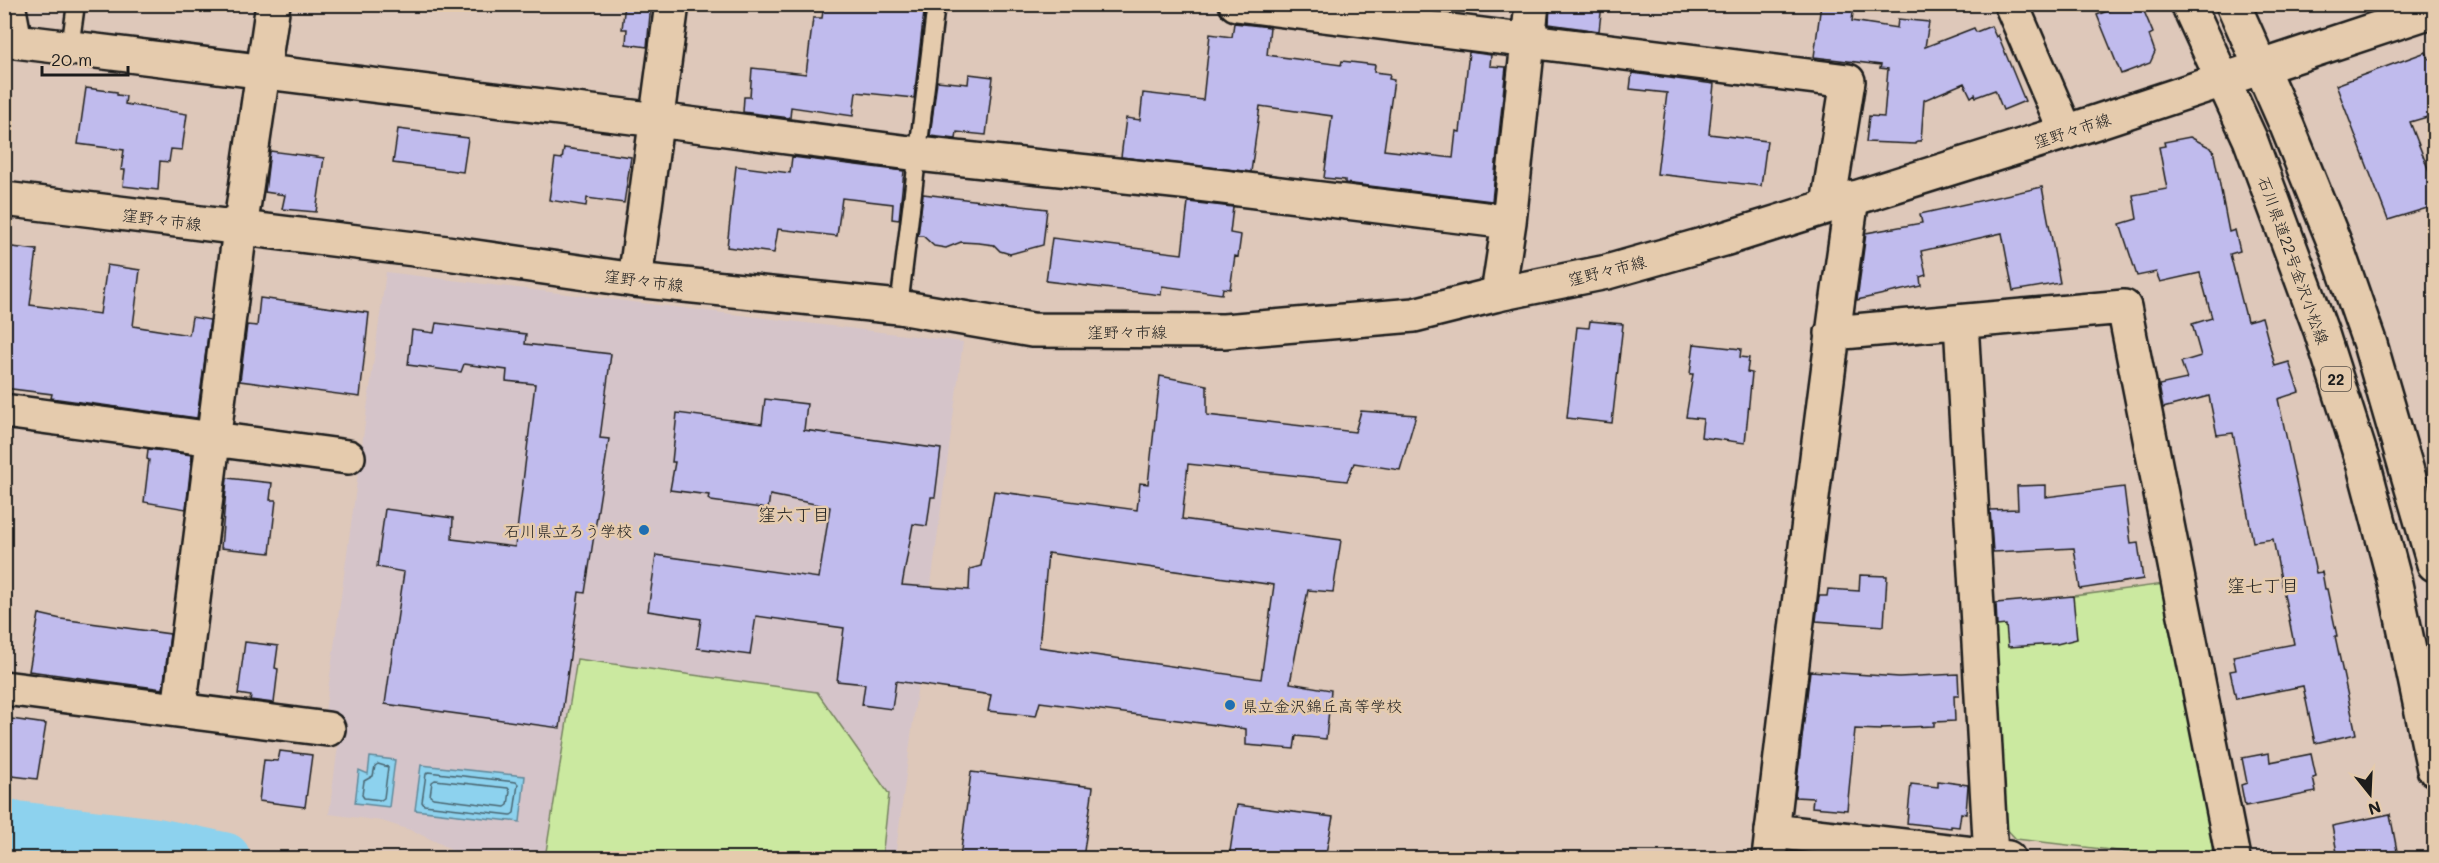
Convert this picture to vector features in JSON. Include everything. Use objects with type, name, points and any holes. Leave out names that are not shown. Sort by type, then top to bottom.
[{"type":"street","points":[[8,4],[15,41],[918,154],[1182,182],[1509,222]]},
{"type":"street","points":[[179,710],[240,229],[273,4]]},
{"type":"street","points":[[635,280],[672,4]]},
{"type":"street","points":[[1236,4],[1848,81],[1832,333],[1792,652],[1771,845],[1999,858],[1961,322]]},
{"type":"street","points":[[1498,294],[1509,222],[1532,4]]},
{"type":"street","points":[[2011,4],[2066,132]]},
{"type":"street","name":"石川県道22号金沢小松線","points":[[2188,4],[2250,139],[2321,331],[2364,466],[2394,579],[2434,769]]},
{"type":"street","points":[[2233,4],[2337,249],[2366,333],[2434,564]]},
{"type":"street","name":"窪野々市線","points":[[4,200],[447,253],[635,280],[899,307],[1032,330],[1224,331],[1414,315],[1498,294],[1607,272],[1724,239],[2066,132],[2434,10]]},
{"type":"street","points":[[1832,333],[2124,307],[2232,858]]},
{"type":"street","points":[[4,411],[213,437],[348,457]]},
{"type":"street","points":[[4,688],[328,729]]},
{"type":"lane","points":[[70,48],[76,4]]},
{"type":"lane","points":[[899,307],[936,4]]},
{"type":"shaded area","name":"石川県立ろう学校","points":[[386,272],[963,342],[895,858],[464,858],[413,831],[382,821],[329,814],[341,723],[324,719]]},
{"type":"green space","points":[[2164,584],[2214,848],[2204,858],[2178,858],[2016,839],[2001,823],[1990,607]]},
{"type":"green space","points":[[577,659],[817,692],[889,794],[882,858],[545,858]]},
{"type":"water","points":[[370,757],[395,760],[389,807],[355,803],[359,770],[368,774]]},
{"type":"water","points":[[421,765],[525,776],[520,822],[415,810]]},
{"type":"building","points":[[625,4],[651,4],[647,47],[626,44],[627,29],[622,29]]},
{"type":"building","points":[[824,4],[925,4],[914,98],[856,92],[853,116],[791,107],[790,118],[743,112],[744,97],[750,97],[752,68],[806,74],[813,18],[822,18]]},
{"type":"building","points":[[1550,4],[1602,4],[1599,31],[1549,24]]},
{"type":"building","points":[[1821,4],[1854,4],[1852,21],[1897,28],[1898,19],[1929,22],[1925,47],[1974,28],[1976,32],[1991,26],[1996,37],[1998,35],[2025,101],[2003,110],[1995,90],[1971,97],[1964,83],[1924,100],[1921,141],[1917,141],[1916,144],[1866,142],[1869,116],[1884,117],[1888,69],[1880,68],[1881,65],[1814,57]]},
{"type":"building","points":[[2125,4],[2141,4],[2153,33],[2149,35],[2155,52],[2150,63],[2121,74],[2097,15]]},
{"type":"building","points":[[1234,23],[1270,27],[1267,55],[1341,65],[1342,61],[1375,65],[1374,72],[1390,74],[1389,79],[1394,80],[1384,150],[1453,158],[1456,131],[1460,132],[1469,52],[1491,55],[1490,66],[1506,67],[1492,201],[1345,183],[1345,180],[1324,178],[1332,116],[1260,106],[1251,172],[1121,157],[1126,118],[1140,120],[1143,93],[1203,100],[1210,34],[1232,37]]},
{"type":"building","points":[[2426,52],[2429,59],[2434,58],[2434,115],[2410,122],[2434,184],[2434,206],[2388,220],[2336,85]]},
{"type":"building","points":[[1632,73],[1714,84],[1709,134],[1767,141],[1761,186],[1657,174],[1667,93],[1630,89]]},
{"type":"building","points":[[969,74],[993,77],[986,135],[957,132],[956,139],[930,136],[937,81],[968,84]]},
{"type":"building","points":[[86,88],[117,92],[117,95],[126,96],[125,104],[187,114],[182,150],[171,149],[169,162],[160,161],[158,190],[123,186],[125,170],[121,170],[124,150],[78,144]]},
{"type":"building","points":[[398,129],[468,138],[463,172],[393,163]]},
{"type":"building","points":[[2190,137],[2213,149],[2229,232],[2235,230],[2240,251],[2230,254],[2247,321],[2262,317],[2275,366],[2289,362],[2299,392],[2278,399],[2316,573],[2322,572],[2325,589],[2327,589],[2356,734],[2315,743],[2303,686],[2236,699],[2230,671],[2236,670],[2233,656],[2294,644],[2273,539],[2253,542],[2233,433],[2217,435],[2209,396],[2163,408],[2159,385],[2187,379],[2181,362],[2201,356],[2192,324],[2212,318],[2200,273],[2160,282],[2156,272],[2137,276],[2120,224],[2137,219],[2133,195],[2167,189],[2159,147],[2165,146],[2164,142]]},
{"type":"building","points":[[564,148],[631,157],[624,203],[587,198],[586,206],[549,200],[555,158],[562,159]]},
{"type":"building","points":[[270,151],[324,158],[316,212],[282,209],[285,195],[265,192]]},
{"type":"building","points":[[792,157],[904,171],[899,220],[892,219],[893,204],[842,198],[837,236],[778,229],[774,253],[727,247],[736,166],[790,173]]},
{"type":"building","points":[[2042,187],[2060,283],[2013,291],[2002,233],[1921,251],[1926,275],[1920,277],[1921,286],[1857,300],[1866,233],[1922,223],[1920,214]]},
{"type":"building","points":[[923,194],[1047,209],[1043,245],[1010,254],[1000,251],[994,245],[979,243],[961,242],[946,248],[934,246],[923,236],[918,236]]},
{"type":"building","points":[[1188,202],[1233,207],[1230,233],[1241,235],[1230,289],[1223,288],[1222,294],[1162,286],[1161,295],[1046,281],[1052,238],[1182,254]]},
{"type":"building","points":[[4,246],[37,250],[30,305],[100,314],[107,265],[140,270],[133,326],[189,335],[192,317],[210,320],[197,418],[51,398],[52,394],[4,388]]},
{"type":"building","points":[[260,298],[369,313],[360,397],[240,381],[247,325],[257,326]]},
{"type":"building","points":[[1590,321],[1623,324],[1612,423],[1567,418],[1577,327],[1589,328]]},
{"type":"building","points":[[436,323],[526,334],[525,344],[611,354],[600,438],[609,439],[585,593],[579,592],[560,728],[385,704],[404,572],[377,567],[385,509],[453,518],[452,539],[515,547],[535,384],[506,381],[507,370],[464,364],[461,372],[408,365],[412,330],[434,333]]},
{"type":"building","points":[[1694,344],[1741,349],[1740,357],[1749,358],[1747,372],[1752,373],[1745,443],[1701,437],[1703,419],[1686,417],[1693,374],[1690,374]]},
{"type":"building","points":[[1160,376],[1207,385],[1207,415],[1355,432],[1361,411],[1416,415],[1400,470],[1354,463],[1347,481],[1188,464],[1182,519],[1341,540],[1333,592],[1308,590],[1290,683],[1331,690],[1326,739],[1296,736],[1294,749],[1246,745],[1246,729],[1040,702],[1036,716],[988,711],[991,695],[896,681],[892,709],[862,705],[865,684],[837,681],[844,628],[756,616],[750,655],[697,648],[701,619],[648,611],[656,555],[819,578],[830,507],[770,495],[768,509],[711,501],[708,499],[709,495],[670,490],[675,462],[672,462],[677,413],[762,424],[765,399],[807,404],[804,430],[941,449],[935,497],[931,497],[927,526],[913,524],[902,585],[969,590],[970,569],[981,566],[994,491],[1137,510],[1140,483],[1148,484]],"holes":[[[1048,553],[1274,585],[1261,679],[1039,647]]]},
{"type":"building","points":[[148,449],[192,455],[186,509],[144,502],[149,460],[147,459]]},
{"type":"building","points":[[227,478],[272,483],[270,500],[276,500],[270,553],[221,548]]},
{"type":"building","points":[[2046,485],[2046,497],[2124,487],[2131,544],[2138,543],[2143,579],[2080,589],[2074,548],[1993,552],[1990,510],[2018,509],[2017,486]]},
{"type":"building","points":[[1860,575],[1887,576],[1884,626],[1816,621],[1819,596],[1827,596],[1828,589],[1859,591]]},
{"type":"building","points":[[2073,596],[2077,639],[2057,644],[2008,647],[2006,625],[1997,626],[1996,603]]},
{"type":"building","points":[[39,614],[170,634],[163,689],[29,671]]},
{"type":"building","points":[[245,642],[278,646],[274,703],[250,700],[251,696],[238,694]]},
{"type":"building","points":[[1810,671],[1899,677],[1958,674],[1959,696],[1954,696],[1955,721],[1934,722],[1934,726],[1882,728],[1881,730],[1855,729],[1847,810],[1812,807],[1813,798],[1795,797]]},
{"type":"building","points":[[4,718],[46,724],[37,779],[4,775]]},
{"type":"building","points":[[280,751],[312,755],[305,807],[259,801],[264,760],[278,761]]},
{"type":"building","points":[[2269,753],[2270,762],[2311,754],[2316,777],[2313,778],[2316,792],[2245,806],[2241,785],[2247,783],[2242,758]]},
{"type":"building","points":[[971,772],[1093,787],[1083,858],[960,858]]},
{"type":"building","points":[[1938,781],[1968,785],[1966,814],[1961,813],[1959,827],[1907,823],[1911,784],[1938,787]]},
{"type":"building","points":[[1237,805],[1333,817],[1325,858],[1229,858]]},
{"type":"building","points":[[2390,814],[2397,851],[2360,858],[2338,858],[2332,826]]},
{"type":"waterway","points":[[4,825],[154,843],[225,858]]},
{"type":"place","name":"石川県立ろう学校","points":[[644,530]]},
{"type":"place","name":"県立金沢錦丘高等学校","points":[[1230,705]]},
{"type":"district","name":"窪六丁目","points":[[794,514]]},
{"type":"district","name":"窪七丁目","points":[[2263,585]]}]
